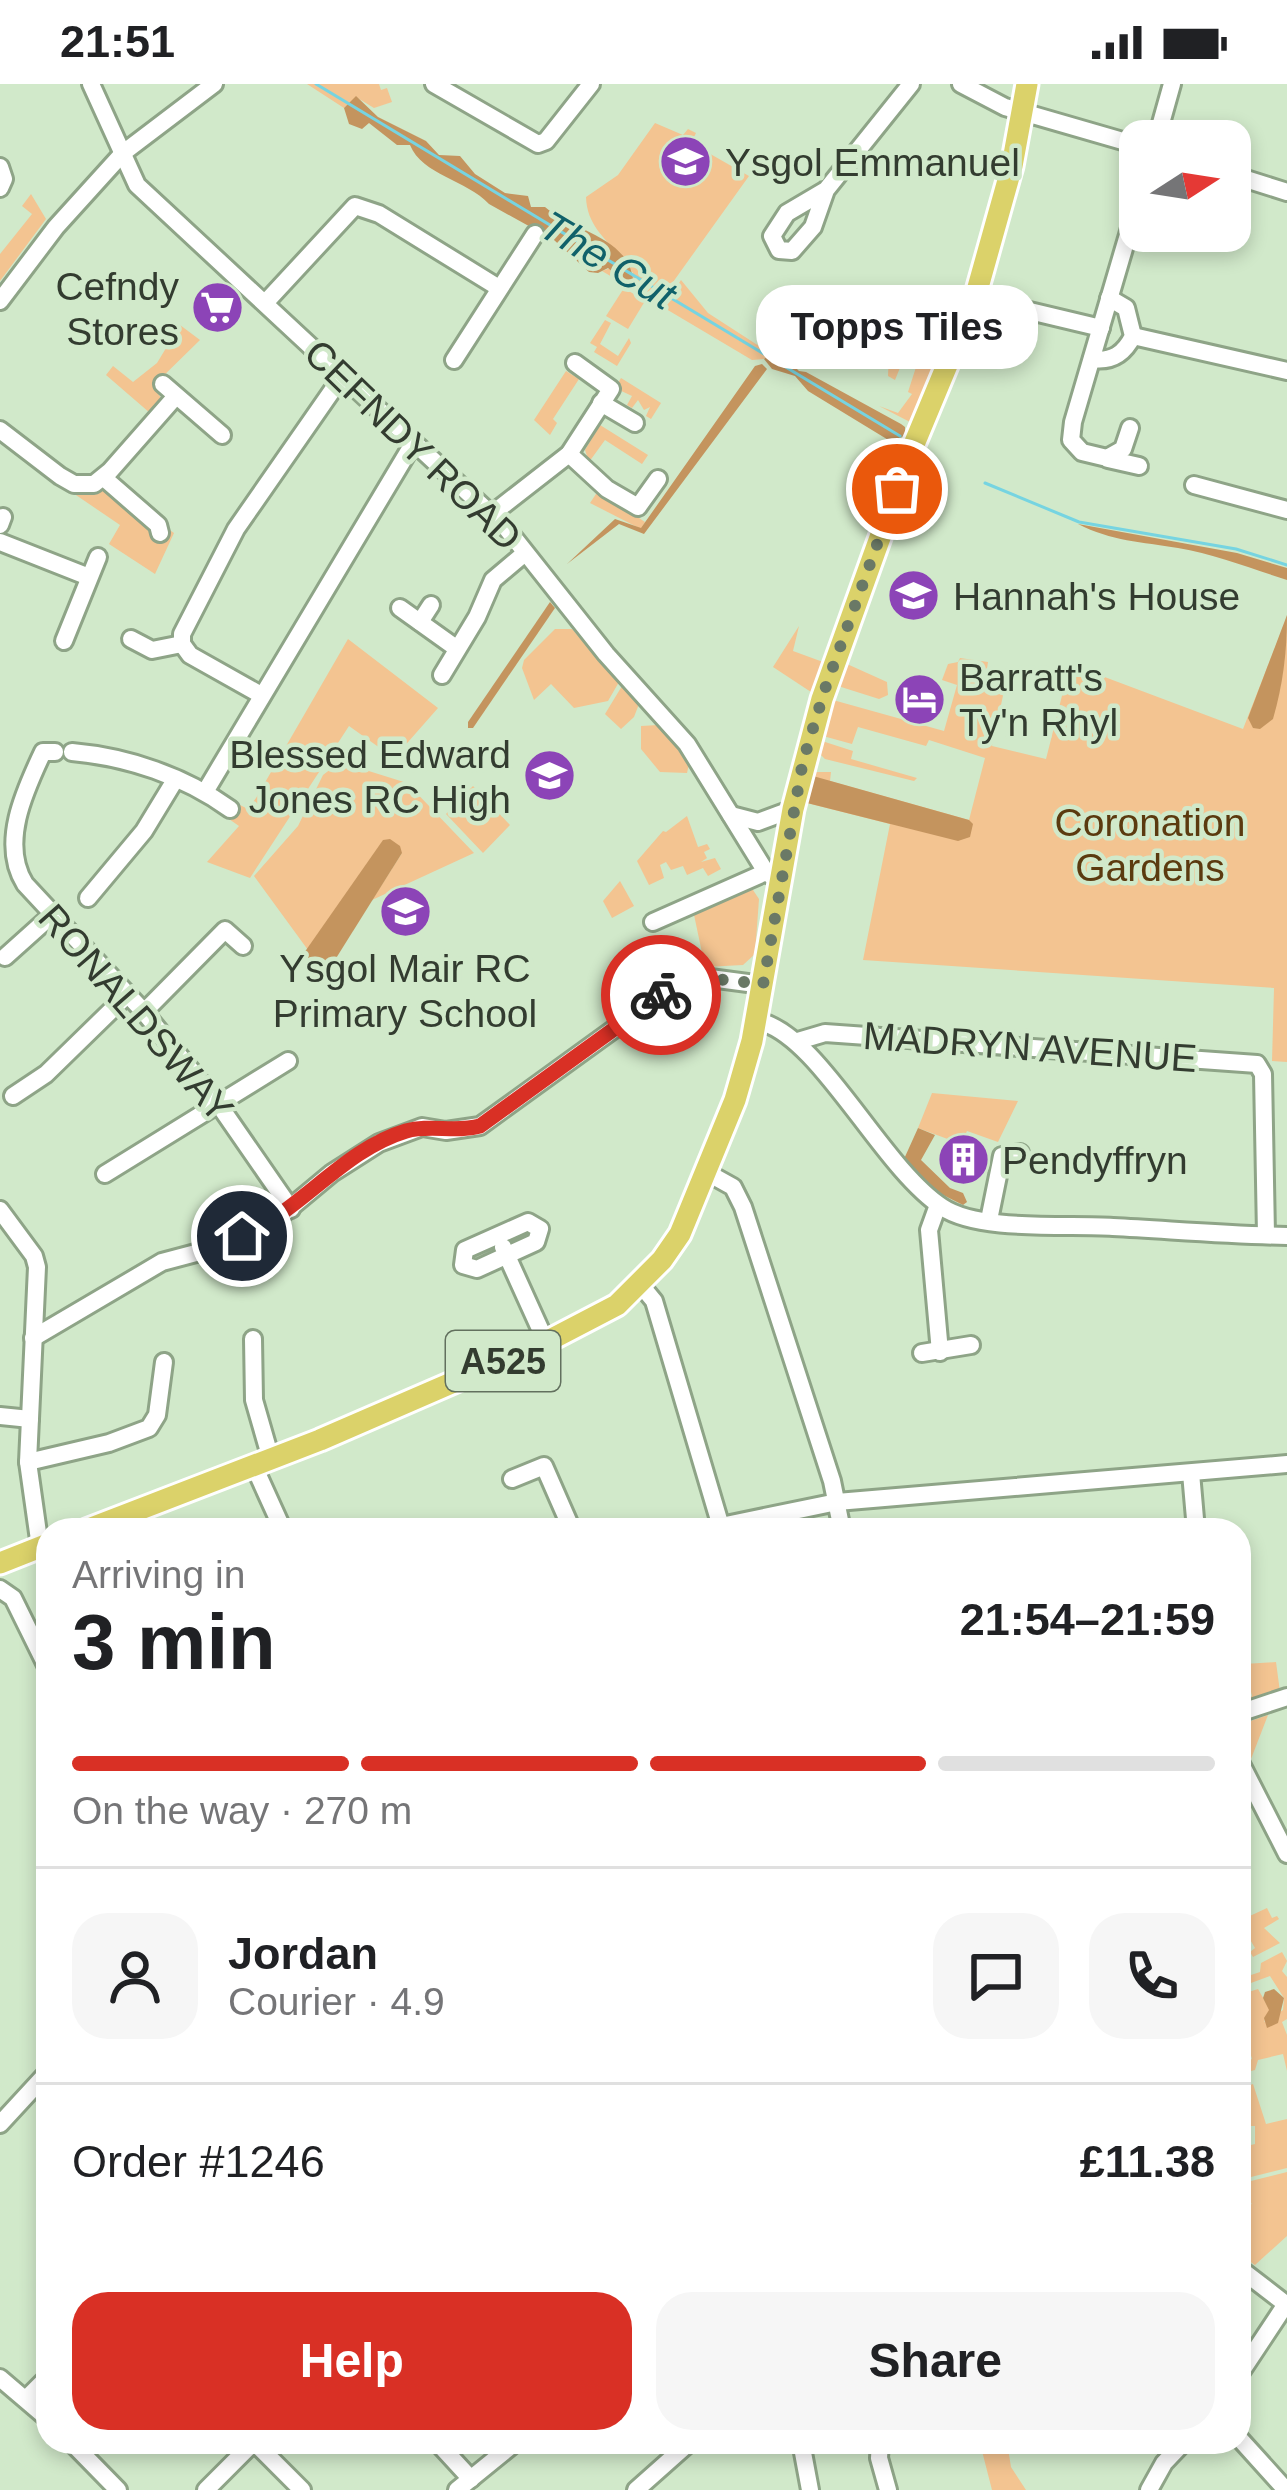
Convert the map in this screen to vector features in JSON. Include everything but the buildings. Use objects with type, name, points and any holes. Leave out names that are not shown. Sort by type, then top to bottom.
[{"type":"main road","name":"A525","points":[[118,1518],[263,1463],[546,1342],[617,1305],[680,1234],[736,1100],[758,1022],[772,876],[825,689],[910,454],[975,298],[1028,84]]},
{"type":"main road","points":[[0,1563],[36,1549]]},
{"type":"street","name":"CEFNDY ROAD","points":[[91,84],[137,185],[492,514],[687,744],[772,876]]},
{"type":"street","points":[[0,301],[56,227],[123,153],[214,84]]},
{"type":"street","points":[[434,84],[543,144],[591,84]]},
{"type":"street","points":[[826,190],[911,84]]},
{"type":"street","points":[[961,84],[1005,107],[1119,140]]},
{"type":"street","points":[[1162,120],[1172,84]]},
{"type":"street","points":[[0,167],[4,179],[0,188]]},
{"type":"street","points":[[1251,179],[1285,186]]},
{"type":"street","points":[[266,302],[355,206],[380,214],[500,288]]},
{"type":"street","points":[[454,360],[535,234]]},
{"type":"street","points":[[1123,252],[1071,440],[1082,452],[1138,466]]},
{"type":"street","points":[[975,298],[1101,328]]},
{"type":"street","points":[[1092,359],[1102,361],[1121,354],[1132,337],[1126,308],[1109,298]]},
{"type":"street","points":[[1132,337],[1287,371]]},
{"type":"street","points":[[492,514],[569,454],[611,388],[575,363]]},
{"type":"street","points":[[261,695],[190,655],[182,634],[236,529],[343,375]]},
{"type":"street","points":[[0,430],[74,484],[94,484],[104,478],[170,390],[222,436]]},
{"type":"street","points":[[602,404],[634,423]]},
{"type":"street","points":[[1107,458],[1124,449],[1130,428]]},
{"type":"street","points":[[206,792],[414,442]]},
{"type":"street","points":[[569,454],[586,472],[638,507],[658,478]]},
{"type":"street","points":[[104,478],[158,525],[160,533]]},
{"type":"street","points":[[1194,485],[1287,509]]},
{"type":"street","points":[[0,542],[89,578]]},
{"type":"street","points":[[442,675],[493,580],[525,553]]},
{"type":"street","points":[[64,628],[98,557]]},
{"type":"street","points":[[420,622],[431,605]]},
{"type":"street","points":[[400,608],[456,648]]},
{"type":"street","points":[[131,639],[152,650],[182,644]]},
{"type":"street","name":"RONALDSWAY","points":[[176,780],[137,763],[43,752],[14,835],[15,868],[144,1012],[219,1105],[291,1209]]},
{"type":"street","points":[[88,898],[144,831],[176,780],[206,792],[230,809]]},
{"type":"street","points":[[731,815],[758,821],[793,809]]},
{"type":"street","points":[[652,922],[772,876]]},
{"type":"street","points":[[5,957],[53,914]]},
{"type":"street","points":[[144,1012],[225,930],[243,946]]},
{"type":"street","points":[[34,1338],[162,1262],[211,1249],[273,1222],[332,1173],[404,1131],[480,1126],[668,990],[710,978],[763,985]]},
{"type":"street","points":[[13,1096],[46,1074],[127,995]]},
{"type":"street","points":[[758,1022],[773,1024],[798,1042],[887,1153],[938,1205],[956,1215],[1287,1235]]},
{"type":"street","name":"MADRYN AVENUE","points":[[798,1042],[825,1033],[1257,1064],[1262,1067],[1266,1235]]},
{"type":"street","points":[[105,1174],[288,1061]]},
{"type":"street","points":[[989,1220],[1002,1156],[1020,1153]]},
{"type":"street","points":[[706,1172],[733,1187],[743,1207],[840,1518]]},
{"type":"street","points":[[938,1205],[929,1231],[931,1352],[971,1345]]},
{"type":"street","points":[[0,1210],[34,1256],[38,1279],[28,1462],[39,1518]]},
{"type":"street","points":[[528,1222],[540,1228],[536,1242],[507,1255],[473,1270],[463,1265],[465,1250],[528,1222]]},
{"type":"street","points":[[498,1235],[546,1342]]},
{"type":"street","points":[[640,1284],[653,1301],[719,1518]]},
{"type":"street","points":[[253,1339],[254,1400],[263,1463],[279,1518]]},
{"type":"street","points":[[28,1462],[109,1443],[149,1428],[157,1415],[164,1362]]},
{"type":"street","points":[[0,1416],[30,1419]]},
{"type":"street","points":[[766,1518],[837,1502],[1287,1464]]},
{"type":"street","points":[[512,1479],[544,1466],[567,1518]]},
{"type":"street","points":[[1191,1473],[1195,1518]]},
{"type":"street","points":[[0,1589],[13,1598],[36,1645]]},
{"type":"street","points":[[1251,1709],[1287,1697]]},
{"type":"street","points":[[1251,1784],[1287,1854]]},
{"type":"street","points":[[0,2124],[36,2085]]},
{"type":"street","points":[[1251,2277],[1287,2304],[1251,2357]]},
{"type":"street","points":[[0,2378],[36,2407]]},
{"type":"street","points":[[27,2398],[36,2389]]},
{"type":"street","points":[[1251,2451],[1286,2490]]},
{"type":"street","points":[[82,2454],[115,2489]]},
{"type":"street","points":[[206,2490],[242,2454]]},
{"type":"street","points":[[266,2454],[302,2490]]},
{"type":"street","points":[[445,2454],[464,2484],[501,2454]]},
{"type":"street","points":[[636,2490],[676,2454]]},
{"type":"street","points":[[803,2454],[810,2490]]},
{"type":"street","points":[[879,2454],[887,2490]]},
{"type":"street","points":[[1149,2490],[1173,2454]]},
{"type":"green space","points":[[307,84],[379,84],[381,90],[387,88],[392,102],[374,108],[356,97],[344,108]]},
{"type":"green space","points":[[655,123],[683,135],[688,129],[696,133],[691,143],[749,176],[668,289],[673,292],[681,280],[708,313],[770,353],[764,359],[752,360],[602,271],[611,268],[616,276],[633,273],[591,220],[586,197],[618,175]]},
{"type":"green space","points":[[31,194],[46,219],[0,281],[0,254],[32,214],[22,206]]},
{"type":"green space","points":[[624,288],[645,301],[628,329],[606,316]]},
{"type":"green space","points":[[825,304],[934,369],[910,422],[879,406],[898,413],[912,394],[908,392],[917,364],[904,358],[895,380],[888,376],[889,353],[857,354],[863,341],[844,325],[840,329],[823,320],[805,361],[800,358],[803,352],[796,340]]},
{"type":"green space","points":[[605,320],[611,323],[600,344],[618,356],[629,338],[631,343],[617,366],[594,352],[597,347],[590,343]]},
{"type":"green space","points":[[180,325],[200,340],[153,386],[161,398],[150,413],[106,375],[113,366],[133,382],[157,363]]},
{"type":"green space","points":[[566,371],[579,379],[553,419],[557,423],[550,435],[534,420]]},
{"type":"green space","points":[[621,378],[661,403],[651,419],[646,416],[650,407],[644,410],[638,400],[632,408],[627,405],[632,396],[615,388]]},
{"type":"green space","points":[[600,425],[648,455],[642,464],[605,440],[589,462],[585,450]]},
{"type":"green space","points":[[108,487],[174,533],[155,574],[109,544],[120,525],[73,493]]},
{"type":"green space","points":[[598,491],[645,522],[641,529],[590,503]]},
{"type":"green space","name":"Coronation Gardens","points":[[1287,617],[1287,1062],[1272,1061],[1274,988],[863,960],[890,824],[807,803],[814,772],[831,772],[830,781],[969,820],[985,758],[929,740],[926,746],[858,727],[852,744],[823,736],[833,700],[944,731],[957,685],[942,680],[948,664],[960,658],[988,662],[987,669],[998,672],[996,680],[1006,682],[992,746],[1046,759],[1070,664],[1243,729]]},
{"type":"green space","points":[[799,626],[793,651],[823,662],[811,692],[773,667]]},
{"type":"green space","points":[[555,629],[572,629],[619,682],[608,701],[574,708],[551,684],[534,700],[522,668],[524,660]]},
{"type":"green space","points":[[348,639],[438,708],[394,758],[349,726],[250,878],[207,862],[239,826],[226,817],[234,802],[248,809],[256,798]]},
{"type":"green space","points":[[847,664],[887,682],[888,695],[879,699],[838,686]]},
{"type":"green space","points":[[622,686],[639,704],[621,729],[605,714]]},
{"type":"green space","points":[[658,725],[690,760],[687,773],[660,772],[641,749],[641,726]]},
{"type":"green space","points":[[822,741],[853,751],[851,759],[917,778],[825,759],[819,753]]},
{"type":"green space","points":[[340,762],[407,783],[474,853],[372,900],[402,853],[336,911],[308,950],[254,876],[298,826],[323,775]]},
{"type":"green space","points":[[473,786],[510,825],[483,853],[446,814]]},
{"type":"green space","points":[[687,816],[698,847],[707,844],[710,849],[701,862],[715,858],[721,869],[708,876],[703,868],[687,875],[683,866],[671,870],[666,862],[660,865],[664,878],[649,885],[637,861],[663,831]]},
{"type":"green space","points":[[620,881],[634,906],[612,918],[603,901]]},
{"type":"green space","points":[[751,887],[759,899],[755,954],[743,965],[705,967],[693,910]]},
{"type":"green space","points":[[932,1093],[1018,1101],[998,1142],[967,1131],[961,1144],[918,1128]]},
{"type":"green space","points":[[1276,1662],[1280,1692],[1251,1700],[1251,1664]]},
{"type":"green space","points":[[1268,1715],[1251,1759],[1251,1721]]},
{"type":"green space","points":[[1267,1908],[1272,1918],[1279,1919],[1264,1928],[1280,1943],[1253,1957],[1255,1948],[1251,1915]]},
{"type":"green space","points":[[1282,1952],[1287,1961],[1282,1971],[1287,1977],[1287,2019],[1282,2022],[1287,2035],[1287,2071],[1283,2054],[1258,2060],[1251,2071],[1251,1991],[1258,1989],[1270,2010],[1264,2022],[1283,2010],[1284,1998],[1270,1976],[1251,1983],[1261,1963]]},
{"type":"green space","points":[[1251,2085],[1266,2124],[1287,2119],[1287,2168],[1251,2177],[1255,2126],[1251,2126]]},
{"type":"green space","points":[[1287,2172],[1287,2236],[1255,2265],[1251,2262],[1251,2181]]},
{"type":"green space","points":[[983,2454],[1009,2454],[1011,2467],[1026,2490],[992,2490]]},
{"type":"shaded area","points":[[356,96],[378,117],[426,141],[439,155],[460,156],[475,174],[505,193],[528,196],[531,207],[545,207],[610,244],[629,265],[633,279],[623,281],[608,268],[589,272],[554,240],[424,164],[410,145],[397,145],[369,123],[362,129],[349,124],[344,108]]},
{"type":"shaded area","points":[[799,340],[803,352],[793,365],[799,371],[901,424],[905,436],[890,441],[808,391],[795,376],[772,369],[764,359]]},
{"type":"shaded area","points":[[762,364],[767,369],[644,534],[619,524],[567,564],[615,519],[641,528],[755,366]]},
{"type":"shaded area","points":[[1078,524],[1237,553],[1287,568],[1287,580],[1206,554],[1115,537]]},
{"type":"shaded area","points":[[550,602],[555,608],[473,728],[468,728],[468,722]]},
{"type":"shaded area","points":[[1287,615],[1284,668],[1273,719],[1260,729],[1253,728],[1248,718]]},
{"type":"shaded area","points":[[813,776],[969,820],[973,824],[970,837],[958,841],[807,803]]},
{"type":"shaded area","points":[[390,839],[402,853],[323,979],[304,953],[383,840]]},
{"type":"shaded area","points":[[918,1128],[935,1135],[921,1160],[950,1188],[963,1193],[967,1202],[963,1205],[933,1190],[904,1159]]},
{"type":"shaded area","points":[[1274,1989],[1284,1998],[1278,2023],[1267,2028],[1264,2018],[1269,2010],[1263,1998]]},
{"type":"waterway","name":"The Cut","points":[[316,84],[900,436]]},
{"type":"waterway","name":"The Cut","points":[[985,483],[1079,522],[1236,549],[1287,565]]},
{"type":"way so far","points":[[661,995],[710,978],[763,985],[803,761],[897,489]]},
{"type":"place","name":"Ysgol Emmanuel","points":[[686,162]]},
{"type":"place","name":"Cefndy Stores","points":[[218,308]]},
{"type":"place","name":"Topps Tiles","points":[[897,489]]},
{"type":"place","name":"Hannah's House","points":[[914,596]]},
{"type":"place","name":"Barratt's Ty'n Rhyl","points":[[920,699]]},
{"type":"place","name":"Blessed Edward Jones RC High","points":[[550,776]]},
{"type":"place","name":"Ysgol Mair RC Primary School","points":[[405,911]]},
{"type":"place","name":"Pendyffryn","points":[[963,1160]]},
{"type":"route","points":[[242,1236],[273,1222],[332,1173],[404,1131],[480,1126],[661,995]]}]
